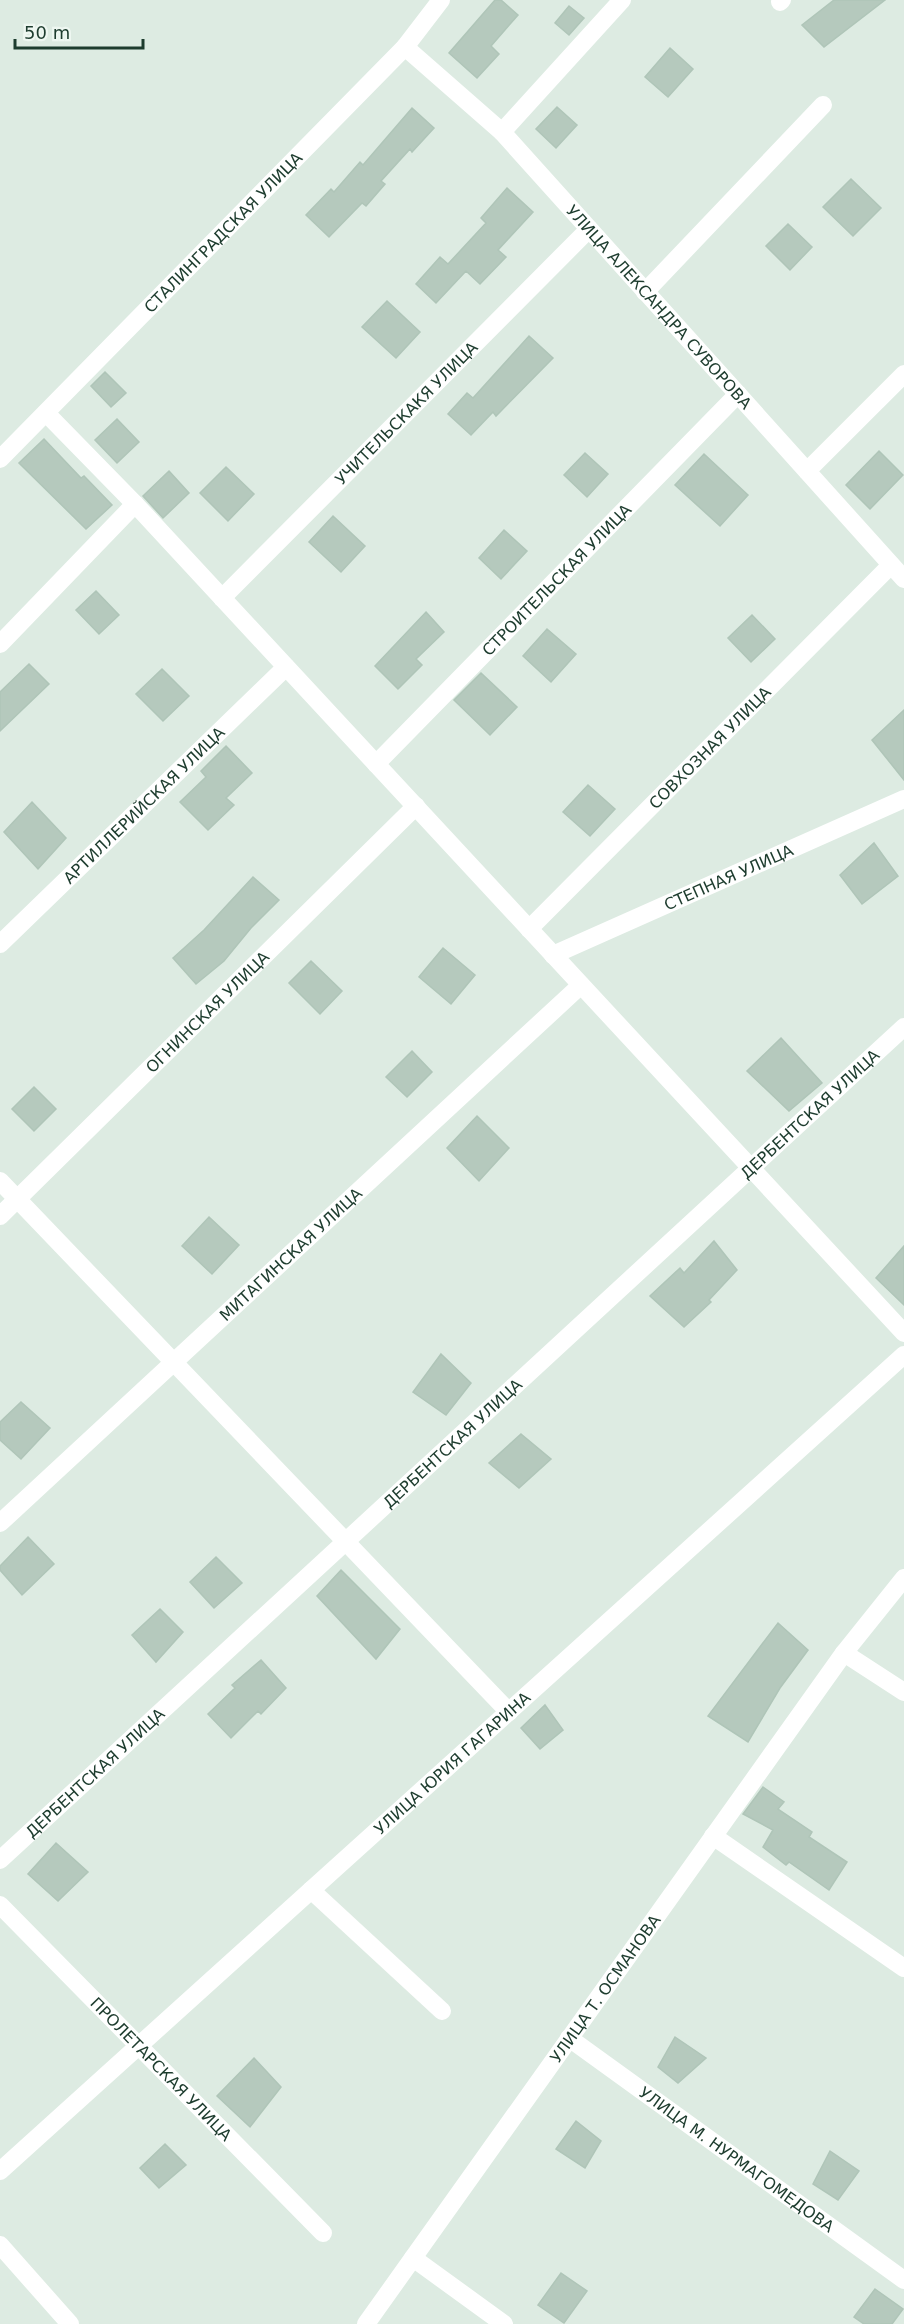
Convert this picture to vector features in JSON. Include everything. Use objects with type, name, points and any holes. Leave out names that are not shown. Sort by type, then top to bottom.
[{"type":"street","name":"СТАЛИНГРАДСКАЯ УЛИЦА","points":[[0,459],[405,47],[441,0]]},
{"type":"street","points":[[502,132],[622,0]]},
{"type":"street","name":"УЛИЦА АЛЕКСАНДРА СУВОРОВА","points":[[405,47],[502,132],[904,579]]},
{"type":"street","points":[[645,291],[823,105]]},
{"type":"street","name":"УЧИТЕЛЬСКАКЯ УЛИЦА","points":[[222,598],[590,229]]},
{"type":"street","points":[[807,471],[904,374]]},
{"type":"street","name":"СТРОИТЕЛЬСКАЯ УЛИЦА","points":[[376,764],[738,394]]},
{"type":"street","points":[[46,413],[135,504],[904,1333]]},
{"type":"street","points":[[0,644],[135,504]]},
{"type":"street","name":"СОВХОЗНАЯ УЛИЦА","points":[[530,929],[891,565]]},
{"type":"street","name":"АРТИЛЛЕРИЙСКАЯ УЛИЦА","points":[[0,944],[286,667]]},
{"type":"street","name":"СТЕПНАЯ УЛИЦА","points":[[553,955],[904,799]]},
{"type":"street","name":"ОГНИНСКАЯ УЛИЦА","points":[[0,1216],[416,806]]},
{"type":"street","name":"МИТАГИНСКАЯ УЛИЦА","points":[[0,1523],[581,985]]},
{"type":"street","name":"ДЕРБЕНТСКАЯ УЛИЦА","points":[[0,1860],[904,1027]]},
{"type":"street","points":[[0,1181],[509,1712]]},
{"type":"street","name":"УЛИЦА ЮРИЯ ГАГАРИНА","points":[[0,2171],[904,1356]]},
{"type":"street","name":"УЛИЦА Т. ОСМАНОВА","points":[[366,2324],[844,1653],[904,1578]]},
{"type":"street","points":[[844,1653],[904,1692]]},
{"type":"street","points":[[713,1836],[904,1968]]},
{"type":"street","points":[[311,1890],[442,2011]]},
{"type":"street","name":"ПРОЛЕТАРСКАЯ УЛИЦА","points":[[0,1905],[322,2233]]},
{"type":"street","name":"УЛИЦА М. НУРМАГОМЕДОВА","points":[[569,2038],[904,2280]]},
{"type":"street","points":[[0,2245],[70,2324]]},
{"type":"street","points":[[413,2258],[504,2324]]},
{"type":"building","points":[[495,0],[501,0],[518,15],[491,46],[499,54],[477,78],[449,53]]},
{"type":"building","points":[[834,0],[885,0],[824,47],[802,25]]},
{"type":"building","points":[[569,6],[584,18],[569,35],[555,23]]},
{"type":"building","points":[[670,48],[693,69],[668,97],[645,77]]},
{"type":"building","points":[[557,107],[577,125],[556,148],[536,129]]},
{"type":"building","points":[[412,108],[434,128],[412,152],[410,149],[381,181],[385,184],[366,206],[362,203],[329,237],[306,215],[331,189],[334,192],[360,162],[363,165]]},
{"type":"building","points":[[851,179],[881,208],[853,236],[823,207]]},
{"type":"building","points":[[507,188],[533,212],[498,250],[506,257],[480,284],[466,271],[436,303],[416,284],[440,257],[448,264],[486,223],[481,218]]},
{"type":"building","points":[[788,224],[812,247],[790,270],[766,246]]},
{"type":"building","points":[[387,301],[420,332],[396,358],[362,327]]},
{"type":"building","points":[[529,336],[553,358],[496,416],[493,412],[471,435],[448,414],[467,393],[473,398]]},
{"type":"building","points":[[105,372],[126,393],[111,407],[91,386]]},
{"type":"building","points":[[117,419],[139,442],[117,463],[95,440]]},
{"type":"building","points":[[44,439],[81,478],[84,476],[112,505],[86,529],[19,463]]},
{"type":"building","points":[[879,451],[903,475],[870,509],[846,485]]},
{"type":"building","points":[[585,453],[608,474],[587,497],[564,475]]},
{"type":"building","points":[[704,454],[748,495],[720,526],[675,485]]},
{"type":"building","points":[[226,467],[254,494],[228,521],[200,493]]},
{"type":"building","points":[[169,471],[189,493],[163,518],[143,496]]},
{"type":"building","points":[[333,516],[365,546],[341,572],[309,542]]},
{"type":"building","points":[[504,530],[527,551],[501,579],[479,558]]},
{"type":"building","points":[[96,591],[119,615],[99,634],[76,610]]},
{"type":"building","points":[[426,612],[444,632],[416,659],[422,665],[398,689],[375,666]]},
{"type":"building","points":[[752,615],[775,639],[751,662],[728,638]]},
{"type":"building","points":[[547,629],[576,654],[551,682],[523,656]]},
{"type":"building","points":[[29,664],[49,684],[0,731],[0,692]]},
{"type":"building","points":[[162,669],[189,696],[163,721],[136,694]]},
{"type":"building","points":[[481,673],[517,707],[490,735],[454,700]]},
{"type":"building","points":[[904,710],[904,780],[872,740]]},
{"type":"building","points":[[226,746],[252,773],[226,798],[234,805],[208,830],[180,802],[206,777],[201,771]]},
{"type":"building","points":[[588,785],[615,809],[590,836],[563,812]]},
{"type":"building","points":[[32,802],[66,838],[38,869],[4,832]]},
{"type":"building","points":[[874,843],[898,876],[862,904],[840,875]]},
{"type":"building","points":[[253,877],[279,900],[251,928],[224,961],[196,984],[173,958],[204,930]]},
{"type":"building","points":[[443,948],[475,975],[451,1004],[419,977]]},
{"type":"building","points":[[311,961],[342,991],[320,1014],[289,983]]},
{"type":"building","points":[[781,1038],[822,1083],[789,1111],[747,1071]]},
{"type":"building","points":[[412,1051],[432,1072],[407,1097],[386,1077]]},
{"type":"building","points":[[34,1087],[56,1109],[34,1131],[12,1109]]},
{"type":"building","points":[[477,1116],[509,1148],[479,1181],[447,1148]]},
{"type":"building","points":[[209,1217],[239,1245],[212,1274],[182,1246]]},
{"type":"building","points":[[714,1241],[737,1270],[709,1300],[711,1302],[684,1327],[650,1296],[680,1268],[684,1273]]},
{"type":"building","points":[[904,1246],[904,1305],[876,1278]]},
{"type":"building","points":[[441,1354],[471,1383],[446,1415],[413,1392]]},
{"type":"building","points":[[21,1402],[50,1428],[21,1459],[0,1440],[0,1422]]},
{"type":"building","points":[[521,1434],[551,1459],[519,1488],[489,1463]]},
{"type":"building","points":[[28,1537],[54,1564],[22,1595],[0,1570],[0,1566]]},
{"type":"building","points":[[216,1557],[242,1583],[214,1608],[190,1582]]},
{"type":"building","points":[[341,1570],[400,1629],[376,1659],[317,1596]]},
{"type":"building","points":[[160,1609],[183,1632],[156,1662],[132,1635]]},
{"type":"building","points":[[778,1623],[808,1650],[780,1688],[748,1742],[708,1716]]},
{"type":"building","points":[[261,1660],[286,1688],[261,1714],[258,1711],[231,1738],[208,1714],[235,1688],[232,1685]]},
{"type":"building","points":[[545,1705],[563,1730],[540,1749],[521,1728]]},
{"type":"building","points":[[763,1787],[784,1802],[778,1809],[812,1832],[809,1837],[847,1862],[829,1890],[789,1862],[786,1865],[763,1847],[773,1830],[743,1814]]},
{"type":"building","points":[[56,1843],[88,1872],[58,1901],[28,1874]]},
{"type":"building","points":[[675,2037],[706,2058],[678,2083],[658,2067]]},
{"type":"building","points":[[254,2058],[281,2087],[250,2127],[217,2096]]},
{"type":"building","points":[[576,2121],[601,2141],[585,2168],[556,2149]]},
{"type":"building","points":[[165,2144],[186,2165],[159,2188],[140,2168]]},
{"type":"building","points":[[830,2151],[859,2171],[838,2200],[813,2184]]},
{"type":"building","points":[[561,2273],[587,2291],[564,2323],[538,2305]]},
{"type":"building","points":[[875,2289],[903,2309],[892,2324],[864,2324],[854,2317]]}]
